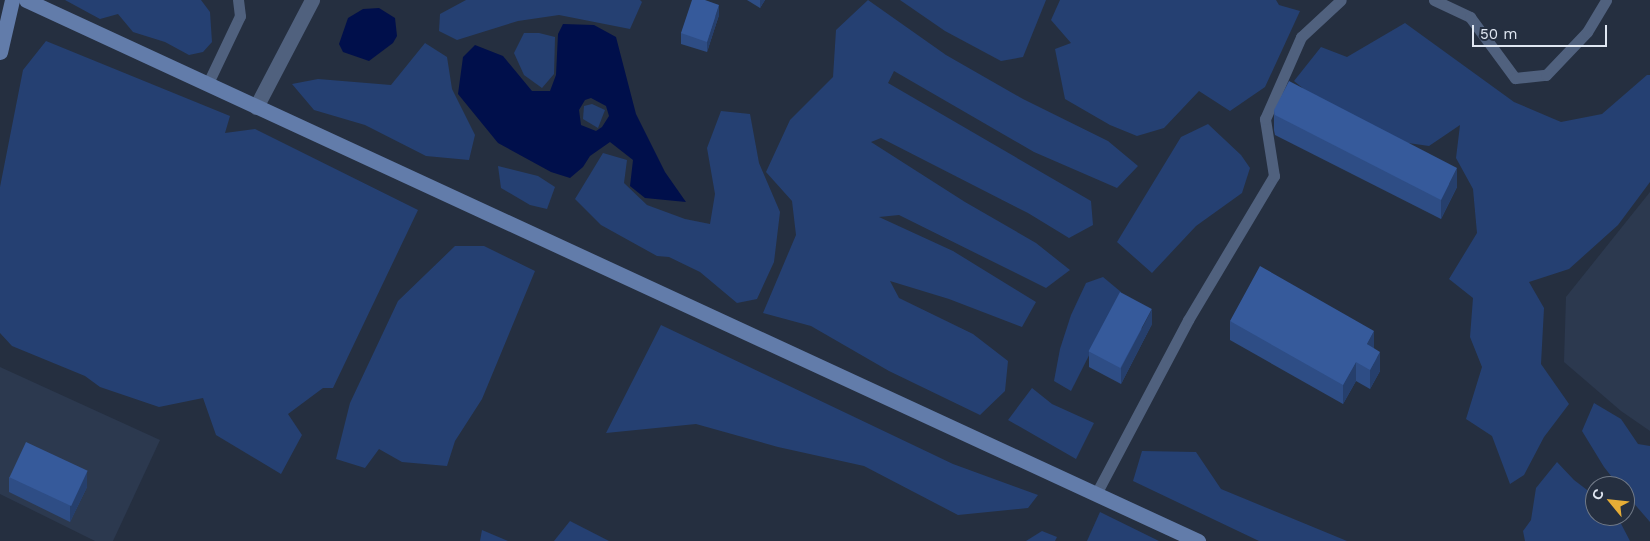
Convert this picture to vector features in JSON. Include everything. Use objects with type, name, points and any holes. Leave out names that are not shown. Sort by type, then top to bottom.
[{"type":"street","points":[[0,52],[12,0]]},
{"type":"street","points":[[26,0],[1097,492],[1198,541]]},
{"type":"street","points":[[256,107],[312,0]]},
{"type":"lane","points":[[208,83],[240,16],[238,0]]},
{"type":"lane","points":[[1097,492],[1188,320],[1274,176],[1265,119],[1301,38],[1341,0]]},
{"type":"lane","points":[[1434,0],[1470,18],[1515,78],[1546,76],[1587,32],[1606,0]]},
{"type":"shaded area","points":[[65,0],[201,0],[210,12],[212,42],[203,52],[189,55],[165,42],[133,32],[118,14],[100,19]]},
{"type":"shaded area","points":[[466,0],[640,0],[642,2],[630,29],[559,15],[518,21],[457,40],[439,31],[440,14]]},
{"type":"shaded area","points":[[868,0],[946,55],[1023,99],[1108,141],[1138,166],[1117,188],[1034,152],[894,71],[888,83],[1091,201],[1093,225],[1069,238],[1028,213],[881,138],[871,142],[965,202],[1036,243],[1070,270],[1046,288],[899,215],[879,217],[953,251],[1036,302],[1022,327],[949,299],[890,281],[899,298],[973,334],[1008,361],[1005,391],[980,415],[889,371],[811,326],[763,313],[796,235],[792,201],[766,172],[790,120],[833,77],[836,30]]},
{"type":"shaded area","points":[[900,0],[1046,0],[1023,57],[1001,61],[945,31]]},
{"type":"shaded area","points":[[1060,0],[1276,0],[1279,5],[1300,11],[1265,87],[1230,111],[1199,91],[1164,128],[1137,136],[1110,125],[1065,99],[1055,49],[1071,43],[1051,20]]},
{"type":"shaded area","points":[[379,8],[395,18],[397,36],[393,43],[369,61],[343,52],[339,44],[348,18],[363,9]]},
{"type":"shaded area","points":[[1405,23],[1514,102],[1561,122],[1602,114],[1647,75],[1650,75],[1650,182],[1618,225],[1569,269],[1529,282],[1544,308],[1541,364],[1569,404],[1544,437],[1524,475],[1510,484],[1492,436],[1466,419],[1482,367],[1470,337],[1473,298],[1449,279],[1477,233],[1473,189],[1456,158],[1460,125],[1429,146],[1394,141],[1311,95],[1294,81],[1321,47],[1347,57]]},
{"type":"shaded area","points":[[563,24],[594,25],[616,37],[636,114],[665,172],[686,202],[645,198],[630,186],[633,160],[610,142],[590,156],[583,167],[570,178],[551,172],[498,143],[458,94],[463,57],[475,45],[503,56],[532,91],[550,91],[556,75],[558,34]],"holes":[[[591,98],[606,106],[609,116],[602,127],[596,131],[581,125],[579,110],[585,100]]]},
{"type":"shaded area","points":[[524,33],[539,33],[555,37],[554,74],[542,88],[524,75],[514,53]]},
{"type":"shaded area","points":[[46,41],[230,116],[225,133],[255,129],[418,210],[333,388],[323,388],[288,414],[302,435],[281,474],[216,435],[203,398],[159,407],[100,387],[85,376],[12,346],[0,333],[0,187],[23,70]]},
{"type":"shaded area","points":[[425,43],[447,57],[452,89],[475,135],[469,160],[426,156],[365,125],[314,110],[292,84],[318,79],[391,85]]},
{"type":"shaded area","points":[[592,104],[605,110],[598,128],[583,119],[584,106]]},
{"type":"shaded area","points":[[721,111],[750,114],[759,163],[780,212],[774,262],[757,299],[737,303],[700,272],[669,257],[657,256],[601,225],[575,199],[603,153],[627,160],[624,183],[647,205],[685,219],[710,224],[715,194],[707,148]]},
{"type":"shaded area","points":[[1208,124],[1241,155],[1250,168],[1242,193],[1196,226],[1152,273],[1117,242],[1181,137]]},
{"type":"shaded area","points":[[498,166],[538,176],[555,187],[547,209],[530,205],[501,188]]},
{"type":"shaded area","points":[[1650,192],[1650,431],[1621,411],[1564,362],[1566,297]]},
{"type":"shaded area","points":[[455,246],[484,246],[535,271],[482,399],[455,441],[447,466],[402,462],[379,449],[365,468],[336,459],[350,403],[398,301]]},
{"type":"shaded area","points":[[1103,277],[1121,292],[1071,391],[1054,381],[1060,349],[1071,315],[1086,283]]},
{"type":"shaded area","points":[[661,325],[953,464],[1038,495],[1028,508],[958,515],[864,466],[778,447],[696,424],[606,433]]},
{"type":"shaded area","points":[[0,367],[160,440],[113,541],[95,541],[0,494]]},
{"type":"shaded area","points":[[1032,388],[1052,404],[1094,423],[1076,459],[1008,420]]},
{"type":"shaded area","points":[[1594,403],[1621,419],[1638,444],[1650,446],[1650,522],[1635,505],[1635,476],[1611,476],[1582,431]]},
{"type":"shaded area","points":[[1142,451],[1196,452],[1221,489],[1347,541],[1259,541],[1133,481]]},
{"type":"shaded area","points":[[1557,462],[1585,488],[1585,526],[1622,526],[1630,541],[1525,541],[1523,531],[1531,520],[1536,488]]},
{"type":"shaded area","points":[[1100,512],[1159,541],[1087,541]]},
{"type":"shaded area","points":[[570,521],[609,541],[554,541]]},
{"type":"shaded area","points":[[482,530],[508,541],[480,541]]},
{"type":"shaded area","points":[[1042,531],[1057,537],[1055,541],[1026,541]]},
{"type":"building","points":[[692,0],[705,0],[719,5],[707,42],[681,33]]},
{"type":"building","points":[[1289,81],[1457,168],[1441,200],[1275,115],[1274,110]]},
{"type":"building","points":[[1260,266],[1374,331],[1367,344],[1380,352],[1370,370],[1356,362],[1343,385],[1230,321]]},
{"type":"building","points":[[1120,292],[1152,309],[1120,368],[1089,351]]},
{"type":"building","points":[[26,442],[88,471],[71,506],[10,477]]}]
